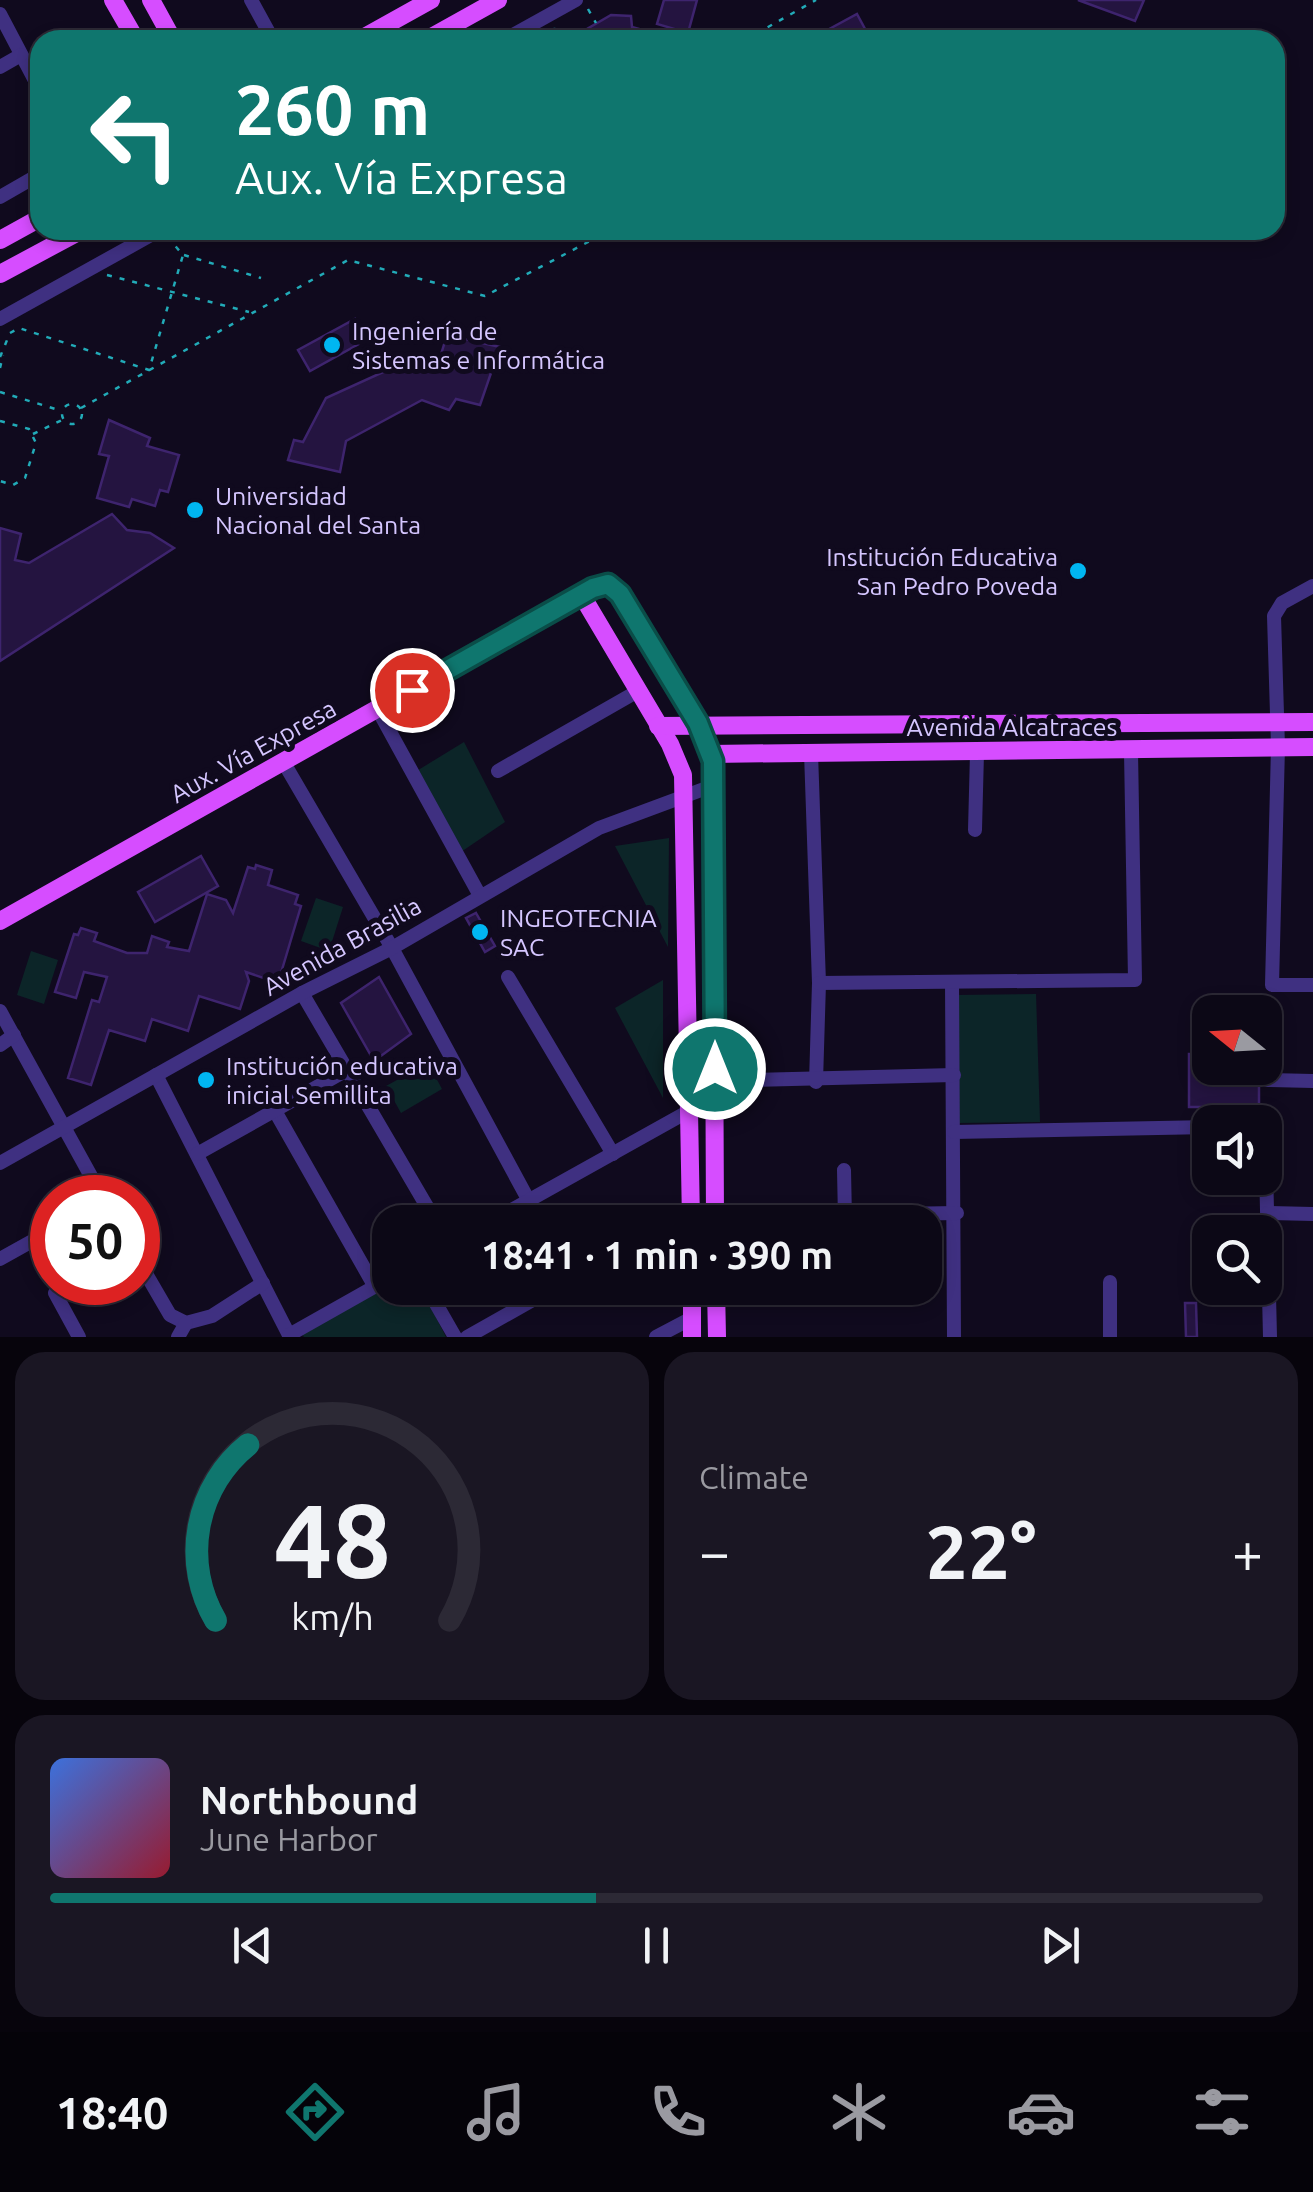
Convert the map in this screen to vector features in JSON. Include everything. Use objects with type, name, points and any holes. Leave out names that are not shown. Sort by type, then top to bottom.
[{"type":"main road","points":[[113,0],[130,30]]},
{"type":"main road","points":[[150,0],[167,30]]},
{"type":"main road","points":[[378,30],[432,0]]},
{"type":"main road","points":[[444,30],[498,0]]},
{"type":"main road","points":[[0,240],[30,224]]},
{"type":"main road","points":[[0,274],[63,240]]},
{"type":"main road","points":[[692,1205],[683,785],[658,726],[582,594],[608,584],[620,594],[698,723],[710,754],[715,1205]]},
{"type":"main road","name":"Aux. Vía Expresa","points":[[0,921],[582,594]]},
{"type":"main road","points":[[658,726],[1313,722]]},
{"type":"main road","name":"Avenida Alcatraces","points":[[710,754],[1313,747]]},
{"type":"main road","points":[[716,1305],[717,1337]]},
{"type":"street","points":[[252,0],[268,30]]},
{"type":"street","points":[[525,30],[581,4]]},
{"type":"street","points":[[0,14],[30,72]]},
{"type":"street","points":[[0,66],[21,56]]},
{"type":"street","points":[[0,197],[30,180]]},
{"type":"street","points":[[0,319],[141,240]]},
{"type":"street","points":[[1313,586],[1282,603],[1274,616],[1278,747],[1272,985],[1313,985]]},
{"type":"street","points":[[498,771],[638,691]]},
{"type":"street","points":[[378,710],[479,894]]},
{"type":"street","points":[[975,830],[976,752]]},
{"type":"street","points":[[820,983],[1135,980],[1131,752]]},
{"type":"street","points":[[812,753],[820,983],[816,1082]]},
{"type":"street","points":[[284,764],[392,948],[530,1200]]},
{"type":"street","name":"Avenida Brasilia","points":[[0,1164],[302,993],[392,948],[479,894],[599,828],[683,785],[712,786]]},
{"type":"street","points":[[508,978],[613,1154]]},
{"type":"street","points":[[952,982],[957,1213],[954,1337]]},
{"type":"street","points":[[302,993],[426,1205]]},
{"type":"street","points":[[0,1010],[91,1175]]},
{"type":"street","points":[[0,1044],[14,1035]]},
{"type":"street","points":[[197,1154],[347,1070]]},
{"type":"street","points":[[156,1075],[290,1336],[372,1288]]},
{"type":"street","points":[[715,1080],[816,1082],[954,1076]]},
{"type":"street","points":[[1282,1080],[1313,1081]]},
{"type":"street","points":[[276,1111],[372,1279]]},
{"type":"street","points":[[521,1205],[689,1111]]},
{"type":"street","points":[[954,1132],[1192,1127]]},
{"type":"street","points":[[844,1170],[845,1205]]},
{"type":"street","points":[[1267,1195],[1270,1337]]},
{"type":"street","points":[[1268,1212],[1313,1214]]},
{"type":"street","points":[[942,1214],[957,1213]]},
{"type":"street","points":[[0,1259],[30,1242]]},
{"type":"street","points":[[1110,1282],[1110,1337]]},
{"type":"street","points":[[160,1298],[182,1330],[263,1283]]},
{"type":"street","points":[[62,1305],[79,1337]]},
{"type":"street","points":[[437,1305],[456,1337]]},
{"type":"street","points":[[466,1337],[523,1305]]},
{"type":"street","points":[[656,1337],[692,1328]]},
{"type":"path","points":[[762,30],[816,0]]},
{"type":"path","points":[[581,4],[596,23]]},
{"type":"path","points":[[169,240],[183,255],[261,278]]},
{"type":"path","points":[[81,408],[348,260],[485,296],[592,240]]},
{"type":"path","points":[[149,370],[183,255]]},
{"type":"path","points":[[86,269],[250,312]]},
{"type":"path","points":[[0,368],[10,333],[19,328],[149,370]]},
{"type":"path","points":[[0,392],[62,410],[72,404],[81,408]]},
{"type":"path","points":[[63,420],[70,424],[80,420],[81,408]]},
{"type":"path","points":[[62,410],[63,420]]},
{"type":"path","points":[[32,435],[63,420]]},
{"type":"path","points":[[0,421],[28,429],[36,443],[25,478],[13,485],[0,481]]},
{"type":"green space","points":[[464,742],[505,822],[458,854],[415,772]]},
{"type":"green space","points":[[669,838],[668,947],[615,846]]},
{"type":"green space","points":[[316,898],[343,907],[329,951],[301,941]]},
{"type":"green space","points":[[31,951],[58,960],[44,1004],[17,995]]},
{"type":"green space","points":[[663,980],[663,1098],[615,1008]]},
{"type":"green space","points":[[1036,994],[1040,1122],[959,1123],[955,995]]},
{"type":"green space","points":[[428,1063],[442,1089],[401,1113],[386,1086]]},
{"type":"green space","points":[[372,1294],[372,1305],[430,1305],[446,1337],[304,1337],[301,1333]]},
{"type":"building","points":[[664,0],[697,0],[689,30],[657,24]]},
{"type":"building","points":[[1078,0],[1144,0],[1135,21]]},
{"type":"building","points":[[857,14],[866,30],[827,30]]},
{"type":"building","points":[[611,15],[631,16],[632,27],[643,30],[585,30]]},
{"type":"building","name":"Ingeniería de Sistemas e Informática","points":[[355,319],[366,340],[310,371],[298,350]]},
{"type":"building","points":[[447,335],[500,347],[480,405],[456,399],[449,410],[422,400],[346,441],[340,472],[288,460],[294,440],[303,442],[326,398],[416,357],[438,364]]},
{"type":"building","points":[[109,420],[150,438],[147,446],[179,455],[168,492],[160,490],[155,506],[132,499],[129,507],[97,498],[109,456],[99,454]]},
{"type":"building","points":[[112,514],[127,530],[150,533],[174,548],[0,661],[0,528],[21,534],[15,560],[29,563]]},
{"type":"building","points":[[201,856],[218,886],[155,922],[138,892]]},
{"type":"building","points":[[256,865],[272,870],[268,885],[298,895],[295,904],[301,906],[278,983],[246,972],[249,981],[240,1009],[199,996],[188,1031],[152,1019],[145,1041],[109,1030],[91,1085],[68,1078],[92,1000],[99,1002],[107,977],[84,972],[76,998],[55,992],[74,934],[78,935],[81,928],[97,933],[94,941],[127,953],[147,953],[152,936],[169,942],[167,947],[189,951],[207,894],[226,900],[233,913],[248,867],[255,869]]},
{"type":"building","name":"INGEOTECNIA SAC","points":[[476,913],[495,946],[485,952],[466,918]]},
{"type":"building","points":[[379,977],[411,1034],[374,1061],[341,1003]]},
{"type":"building","points":[[1189,1054],[1192,1085],[1259,1085],[1259,1105],[1189,1107]]},
{"type":"building","points":[[1185,1303],[1192,1303],[1196,1305],[1197,1337],[1186,1337]]},
{"type":"place","name":"Ingeniería de Sistemas e Informática","points":[[332,345]]},
{"type":"place","name":"Universidad Nacional del Santa","points":[[195,510]]},
{"type":"place","name":"Institución Educativa San Pedro Poveda","points":[[1078,571]]},
{"type":"place","name":"INGEOTECNIA SAC","points":[[480,932]]},
{"type":"place","name":"Institución educativa inicial Semillita","points":[[206,1080]]},
{"type":"route","points":[[412,690],[593,588],[608,584],[620,594],[698,723],[713,761],[715,1069]]}]
